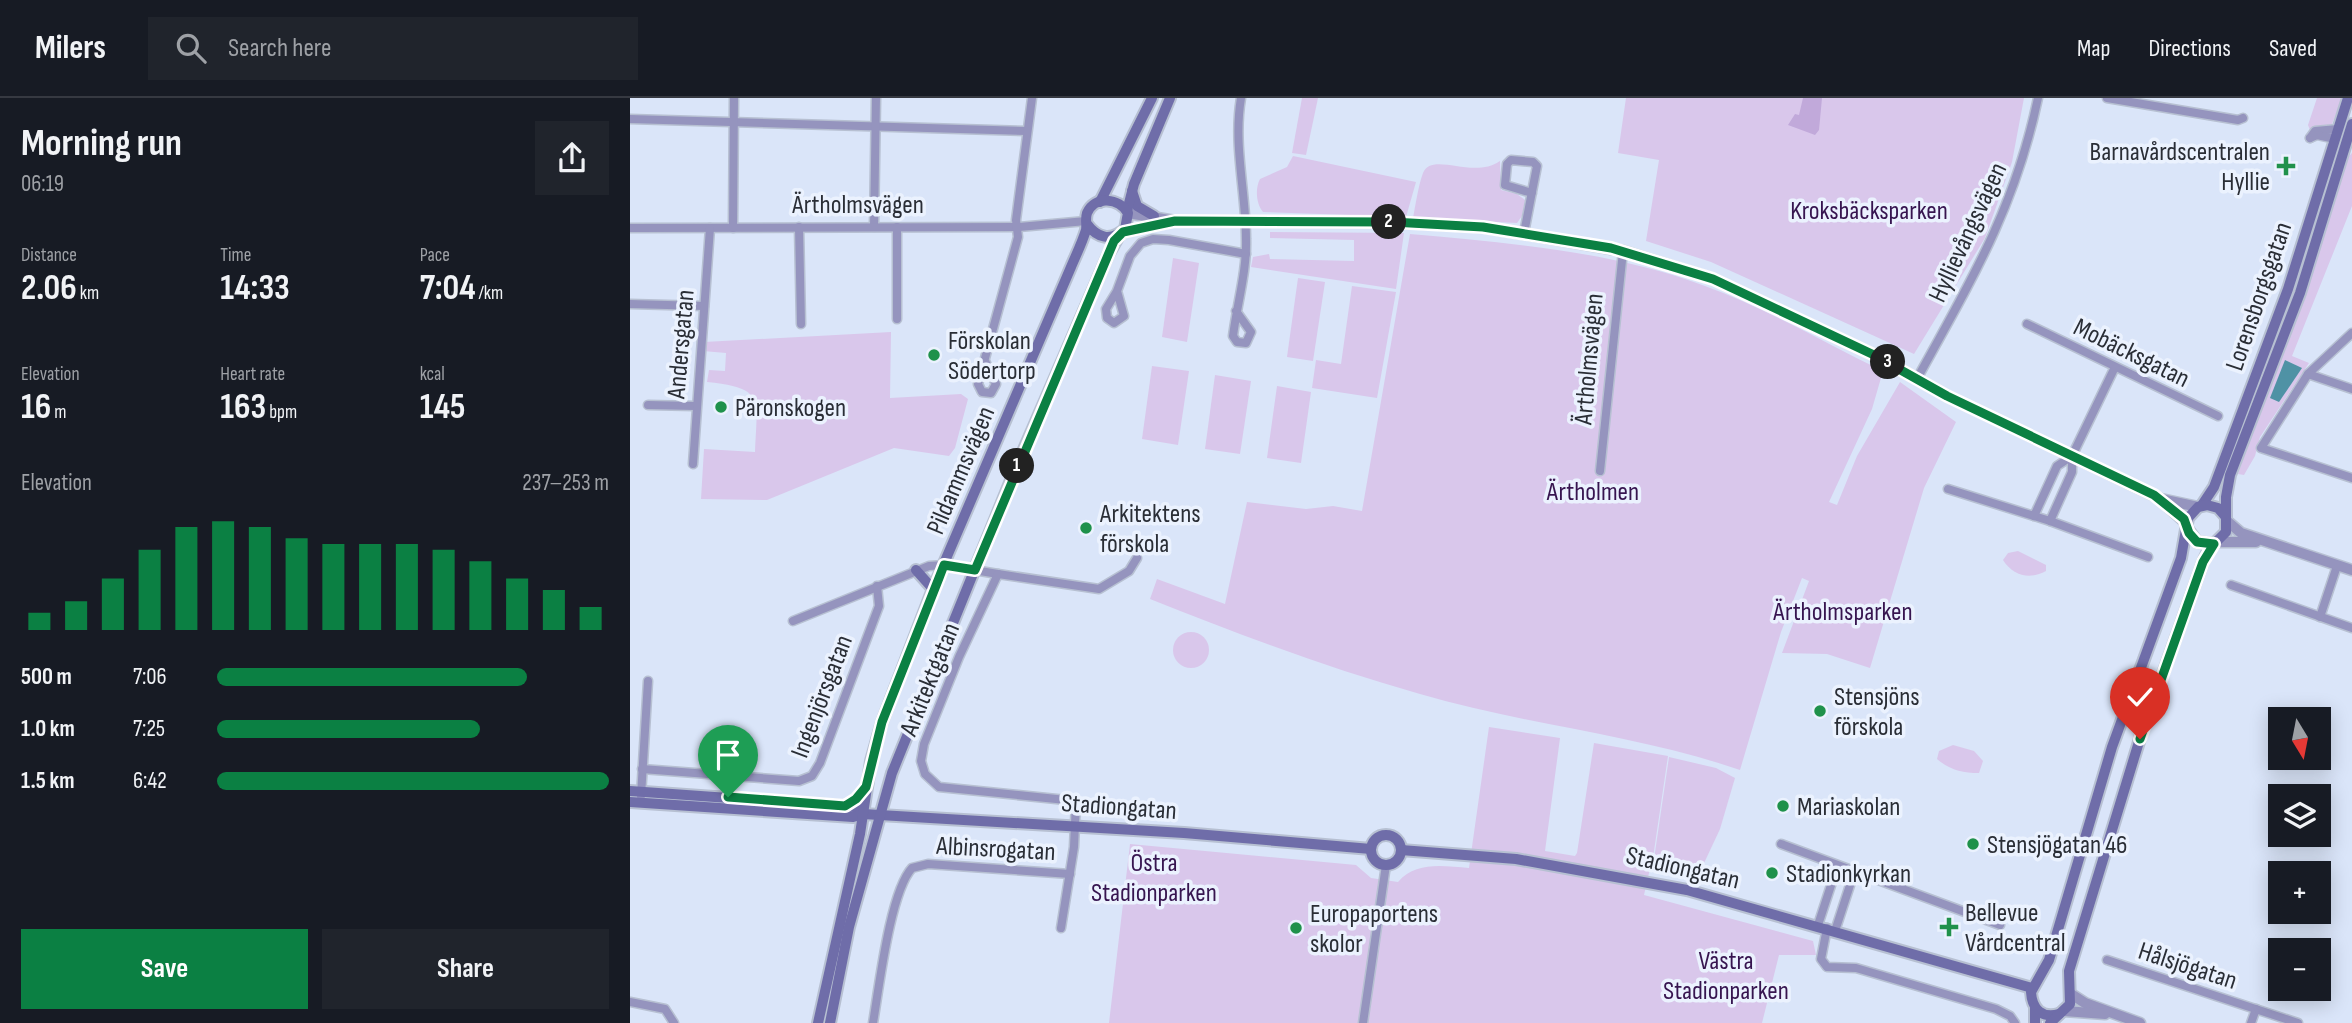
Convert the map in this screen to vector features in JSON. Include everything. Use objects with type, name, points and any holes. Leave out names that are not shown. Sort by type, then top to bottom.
[{"type":"main road","points":[[1086,222],[1088,211],[1100,202],[1152,98]]},
{"type":"main road","points":[[1121,233],[1128,223],[1127,212],[1132,189],[1170,98]]},
{"type":"main road","name":"Lorensborgsgatan","points":[[2050,1023],[2062,1013],[2070,990],[2071,966],[2142,732],[2203,562],[2226,532],[2230,475],[2300,293],[2347,133],[2348,98]]},
{"type":"main road","name":"Lorensborgsgatan","points":[[2032,988],[2049,960],[2120,724],[2181,558],[2187,525],[2214,487],[2347,133]]},
{"type":"main road","points":[[1132,189],[1137,206],[1153,216]]},
{"type":"main road","name":"Ärtholmsvägen","points":[[1100,202],[1112,201],[1127,212]]},
{"type":"main road","name":"Ärtholmsvägen","points":[[1086,222],[1102,237],[1121,233]]},
{"type":"main road","name":"Pildammsvägen","points":[[818,1023],[863,814],[866,787],[882,722],[933,589],[1086,222]]},
{"type":"main road","name":"Pildammsvägen","points":[[830,1023],[849,927],[880,815],[906,737],[1108,255],[1121,233]]},
{"type":"main road","points":[[2200,506],[2218,508],[2226,518]]},
{"type":"main road","points":[[2187,525],[2197,542],[2216,543]]},
{"type":"main road","points":[[916,570],[933,589]]},
{"type":"main road","points":[[845,806],[856,799],[866,787]]},
{"type":"main road","name":"Stadiongatan","points":[[635,797],[845,806],[854,807],[863,814]]},
{"type":"main road","name":"Stadiongatan","points":[[635,797],[853,817],[863,814],[1076,826],[1371,849],[1376,840],[1388,835],[1396,839],[1401,850],[1471,854],[1601,872],[1706,894],[2032,988]]},
{"type":"main road","points":[[1371,849],[1374,858],[1386,865],[1395,862],[1401,850]]},
{"type":"main road","points":[[2041,977],[2054,975],[2070,990]]},
{"type":"main road","points":[[2032,988],[2035,1023]]},
{"type":"main road","points":[[2035,1008],[2044,1015],[2062,1013]]},
{"type":"street","points":[[733,228],[734,98]]},
{"type":"street","points":[[874,227],[876,98]]},
{"type":"street","points":[[985,360],[1014,258],[1018,227],[1016,220],[1032,98]]},
{"type":"street","points":[[1236,311],[1246,254],[1239,139],[1241,98]]},
{"type":"street","name":"Hyllievångsvägen","points":[[1918,377],[1989,248],[2008,204],[2023,161],[2038,98]]},
{"type":"street","points":[[2107,98],[2238,120],[2243,118]]},
{"type":"street","points":[[630,119],[1027,131]]},
{"type":"street","points":[[1524,233],[1532,193],[1536,164],[1511,160],[1507,164],[1505,185],[1532,193]]},
{"type":"street","name":"Ärtholmsvägen","points":[[1127,212],[1175,221]]},
{"type":"street","name":"Ärtholmsvägen","points":[[1121,233],[1175,221],[1427,223],[1524,233],[1623,251],[1713,279],[1918,377],[1947,396],[2154,495],[2176,504],[2200,506]]},
{"type":"street","name":"Ärtholmsvägen","points":[[630,229],[1018,227],[1086,222]]},
{"type":"street","points":[[799,227],[801,324]]},
{"type":"street","points":[[897,227],[897,319]]},
{"type":"street","name":"Andersgatan","points":[[693,464],[695,406],[710,228]]},
{"type":"street","points":[[1117,290],[1134,250],[1147,241],[1169,240],[1246,254]]},
{"type":"street","name":"Ärtholmsvägen","points":[[1600,471],[1623,251]]},
{"type":"street","points":[[630,304],[704,306]]},
{"type":"street","name":"Mobäcksgatan","points":[[2027,324],[2218,416]]},
{"type":"street","points":[[2352,332],[2308,374],[2261,448],[2352,478]]},
{"type":"street","points":[[2050,521],[2072,472],[2072,456],[2115,367]]},
{"type":"street","points":[[2308,374],[2352,389]]},
{"type":"street","points":[[648,405],[695,406]]},
{"type":"street","points":[[2034,516],[2057,466],[2072,456]]},
{"type":"street","points":[[1948,489],[2050,521],[2148,557]]},
{"type":"street","name":"Ärtholmsvägen","points":[[2154,495],[2187,525]]},
{"type":"street","points":[[2226,518],[2241,533],[2352,570]]},
{"type":"street","points":[[2216,543],[2276,545]]},
{"type":"street","points":[[793,621],[916,570],[944,565],[1099,589],[1129,571],[1138,558]]},
{"type":"street","points":[[2320,617],[2337,566]]},
{"type":"street","name":"Arkitektgatan","points":[[998,574],[959,656],[924,744],[923,769],[931,781],[946,789],[1073,799],[1078,803],[1076,826]]},
{"type":"street","points":[[2231,585],[2352,628]]},
{"type":"street","name":"Ingenjörsgatan","points":[[642,769],[799,781],[812,776],[820,763],[879,606],[877,586]]},
{"type":"street","points":[[635,797],[642,769],[648,681]]},
{"type":"street","points":[[1061,928],[1076,826]]},
{"type":"street","points":[[1781,844],[1837,867],[2000,925]]},
{"type":"street","name":"Albinsrogatan","points":[[873,1023],[904,878],[912,869],[928,864],[1070,874]]},
{"type":"street","points":[[1363,1023],[1386,865]]},
{"type":"street","points":[[1837,867],[1821,959],[1827,967],[1856,968],[2004,1013],[2015,1023]]},
{"type":"street","points":[[1827,928],[1854,873]]},
{"type":"street","name":"Hålsjögatan","points":[[2107,960],[2256,1009],[2269,1019],[2298,1023]]},
{"type":"street","points":[[2070,990],[2120,1017],[2140,1023]]},
{"type":"street","points":[[630,1002],[665,1009],[674,1023]]},
{"type":"street","name":"Hålsjögatan","points":[[2251,1023],[2256,1009]]},
{"type":"street","points":[[2062,1013],[2120,1017]]},
{"type":"green space","points":[[1302,98],[1318,98],[1306,155],[1292,153]]},
{"type":"green space","name":"Kroksbäcksparken","points":[[1626,98],[2024,98],[2012,162],[1985,238],[1914,354],[1711,262],[1646,241],[1659,160],[1618,153]]},
{"type":"green space","points":[[2317,98],[2342,98],[2332,124],[2310,130],[2308,125]]},
{"type":"green space","points":[[2352,153],[2352,206],[2292,356],[2309,363],[2260,437],[2255,456],[2244,475],[2238,474],[2346,159]]},
{"type":"green space","points":[[1293,156],[1416,182],[1406,217],[1263,212],[1257,196],[1260,179],[1287,167]]},
{"type":"green space","points":[[1500,161],[1501,190],[1517,194],[1525,200],[1522,216],[1517,223],[1413,218],[1421,178],[1428,167],[1444,165],[1478,168]]},
{"type":"green space","points":[[1270,232],[1404,233],[1396,289],[1251,267],[1253,257],[1269,254],[1270,259],[1354,261],[1354,240],[1270,238]]},
{"type":"green space","name":"Ärtholmen","points":[[1410,234],[1559,250],[1670,274],[1750,305],[1883,371],[1872,409],[1829,502],[1837,505],[1857,456],[1900,382],[1956,422],[1924,488],[1870,668],[1827,654],[1782,653],[1809,581],[1802,578],[1781,632],[1740,770],[1661,747],[1500,714],[1420,694],[1284,650],[1150,599],[1157,579],[1225,604],[1247,502],[1306,509],[1333,506],[1362,511]]},
{"type":"green space","points":[[1173,258],[1199,263],[1187,342],[1162,337]]},
{"type":"green space","points":[[1298,278],[1325,282],[1313,361],[1287,357]]},
{"type":"green space","points":[[1352,286],[1396,292],[1377,398],[1312,388],[1316,360],[1341,364]]},
{"type":"green space","points":[[891,332],[890,398],[961,394],[968,399],[955,448],[949,456],[894,448],[767,500],[701,499],[704,449],[755,452],[756,419],[754,399],[748,393],[739,388],[707,382],[709,370],[725,371],[726,353],[703,351],[704,342]]},
{"type":"green space","points":[[1152,366],[1189,371],[1178,445],[1142,439]]},
{"type":"green space","points":[[1215,375],[1251,381],[1240,454],[1205,449]]},
{"type":"green space","points":[[1277,386],[1311,392],[1301,463],[1267,458]]},
{"type":"green space","points":[[2018,551],[2046,565],[2046,571],[2028,576],[2012,570],[2003,560],[2008,553]]},
{"type":"green space","points":[[1191,632],[1204,637],[1209,650],[1204,663],[1191,668],[1178,663],[1173,650],[1178,637]]},
{"type":"green space","points":[[1489,727],[1560,738],[1545,851],[1575,856],[1594,743],[1668,756],[1654,851],[1644,895],[1813,941],[1816,955],[1779,955],[1762,1023],[1109,1023],[1130,844],[1356,865],[1371,878],[1398,882],[1413,871],[1430,866],[1469,868]]},
{"type":"green space","points":[[1953,745],[1974,751],[1983,761],[1979,773],[1957,770],[1937,759],[1939,751]]},
{"type":"green space","points":[[1669,757],[1716,768],[1735,778],[1720,829],[1698,876],[1653,866]]},
{"type":"shaded area","points":[[1803,98],[1822,98],[1819,130],[1815,135],[1788,125],[1795,114],[1799,115]]},
{"type":"water","points":[[2285,360],[2302,368],[2279,402],[2270,398]]},
{"type":"place","name":"Barnavårdscentralen Hyllie","points":[[2286,166]]},
{"type":"place","name":"Förskolan Södertorp","points":[[934,355]]},
{"type":"place","name":"Päronskogen","points":[[721,407]]},
{"type":"place","name":"Arkitektens förskola","points":[[1086,528]]},
{"type":"place","name":"Stensjöns förskola","points":[[1820,711]]},
{"type":"place","name":"Mariaskolan","points":[[1783,806]]},
{"type":"place","name":"Stensjögatan 46","points":[[1973,844]]},
{"type":"place","name":"Stadionkyrkan","points":[[1772,873]]},
{"type":"place","name":"Bellevue Vårdcentral","points":[[1949,927]]},
{"type":"place","name":"Europaportens skolor","points":[[1296,928]]},
{"type":"route","points":[[728,797],[845,806],[860,795],[866,787],[882,722],[944,565],[975,570],[1016,467],[1114,241],[1123,232],[1138,227],[1175,221],[1427,223],[1483,227],[1611,248],[1713,279],[1804,321],[1918,377],[1947,396],[2154,495],[2184,519],[2192,538],[2202,544],[2214,544],[2209,548],[2203,562],[2140,739]]},
{"type":"park label","name":"Ärtholmsparken","points":[[1843,611]]},
{"type":"park label","name":"Östra Stadionparken","points":[[1154,877]]},
{"type":"park label","name":"Västra Stadionparken","points":[[1726,975]]}]
